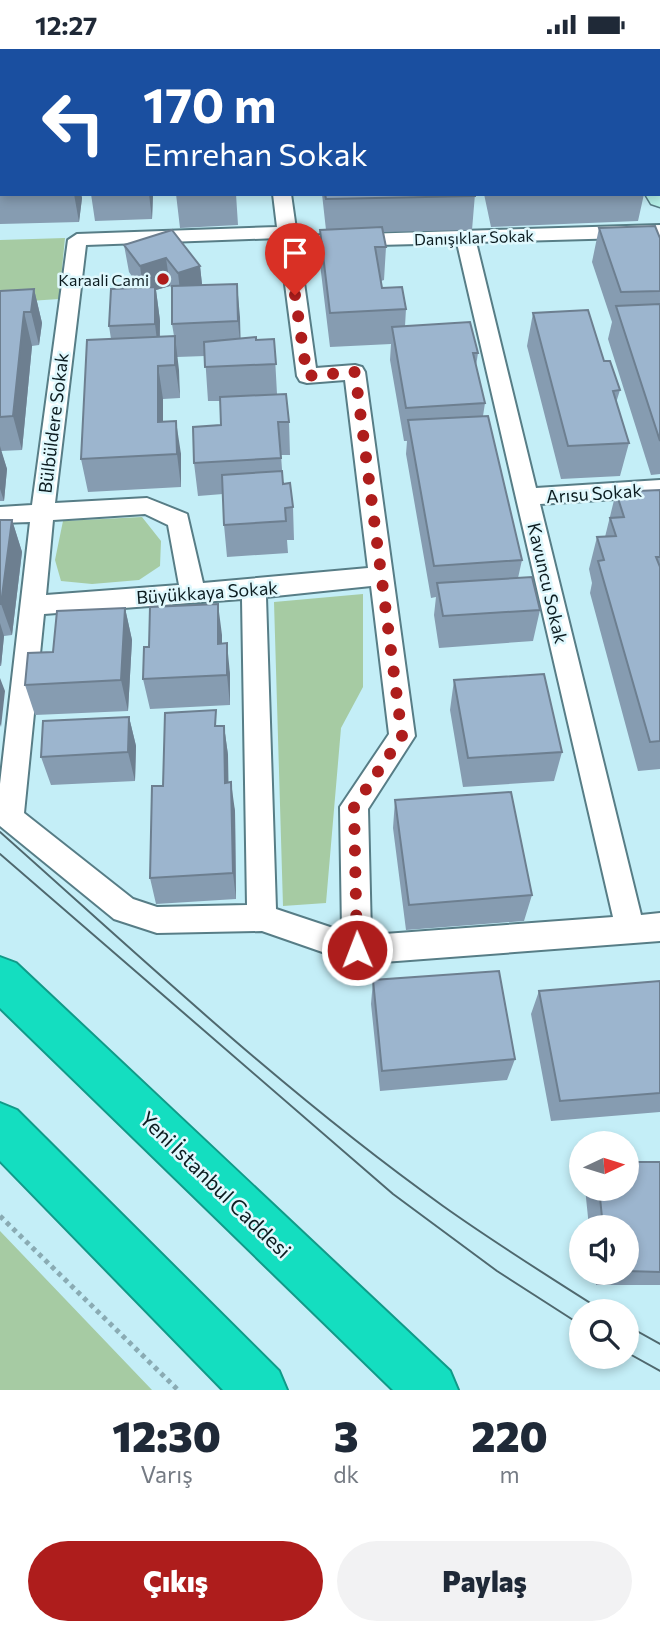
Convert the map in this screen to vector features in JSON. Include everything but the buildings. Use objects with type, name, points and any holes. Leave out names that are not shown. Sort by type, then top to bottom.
[{"type":"highway","name":"Yeni İstanbul Caddesi","points":[[0,978],[431,1390]]},
{"type":"highway","points":[[0,1127],[260,1390]]},
{"type":"street","points":[[282,196],[307,376],[355,372],[402,736],[354,807],[357,950]]},
{"type":"street","name":"Danışıklar Sokak","points":[[286,237],[465,237],[660,231]]},
{"type":"street","points":[[77,240],[286,237]]},
{"type":"street","name":"Kavuncu Sokak","points":[[465,237],[630,929]]},
{"type":"street","name":"Bülbüldere Sokak","points":[[32,605],[41,514],[77,240]]},
{"type":"street","name":"Arısu Sokak","points":[[527,497],[660,488]]},
{"type":"street","points":[[0,515],[146,506],[178,520],[193,593]]},
{"type":"street","name":"Büyükkaya Sokak","points":[[32,605],[254,589],[381,576]]},
{"type":"street","points":[[254,589],[262,919]]},
{"type":"street","points":[[32,605],[10,818],[124,910],[157,920],[262,919],[357,950],[660,927]]},
{"type":"path","points":[[0,1216],[177,1390]]},
{"type":"green space","points":[[65,238],[59,299],[0,303],[0,240]]},
{"type":"green space","points":[[142,517],[161,541],[160,566],[139,580],[92,584],[61,581],[55,560],[63,521]]},
{"type":"green space","points":[[363,594],[363,687],[341,728],[326,903],[283,906],[274,602]]},
{"type":"green space","points":[[0,1231],[152,1390],[0,1390]]},
{"type":"tram line","points":[[0,832],[217,1025],[328,1118],[463,1220],[584,1299]]},
{"type":"tram line","points":[[0,854],[393,1194],[497,1271],[569,1317]]},
{"type":"tram line","points":[[639,1332],[660,1344]]},
{"type":"tram line","points":[[639,1359],[660,1371]]},
{"type":"place","name":"Karaali Cami","points":[[163,279]]},
{"type":"route","points":[[295,295],[307,376],[355,372],[402,736],[354,807],[357,950]]}]
